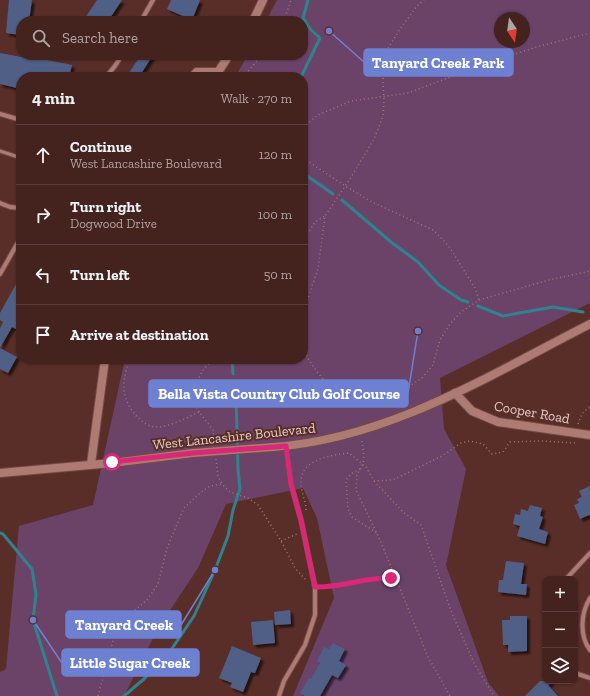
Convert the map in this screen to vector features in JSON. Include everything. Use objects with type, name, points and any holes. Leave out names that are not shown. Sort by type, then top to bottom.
[{"type":"main road","points":[[255,16],[263,0]]},
{"type":"main road","points":[[218,72],[226,60]]},
{"type":"main road","name":"West Lancashire Boulevard","points":[[0,473],[193,453],[286,446],[315,442],[355,432],[408,414],[455,394],[590,324]]},
{"type":"main road","points":[[91,464],[104,364]]},
{"type":"main road","name":"Cooper Road","points":[[455,394],[472,411],[498,422],[590,435]]},
{"type":"street","points":[[144,16],[153,0]]},
{"type":"street","points":[[110,72],[119,60]]},
{"type":"street","points":[[194,72],[196,70],[210,72]]},
{"type":"street","points":[[0,114],[16,119]]},
{"type":"street","points":[[0,203],[10,208],[16,208]]},
{"type":"street","points":[[0,274],[16,247]]},
{"type":"street","points":[[279,696],[284,681],[305,645],[315,616],[315,587],[301,520],[291,484],[286,446]]},
{"type":"street","points":[[569,576],[590,553]]},
{"type":"street","points":[[590,598],[584,610],[582,622],[585,644],[590,650]]},
{"type":"street","points":[[578,674],[590,678]]},
{"type":"lane","points":[[0,151],[16,156]]},
{"type":"path","points":[[286,16],[292,0]]},
{"type":"path","points":[[308,233],[315,222],[325,216],[374,139],[383,116],[384,55],[400,29],[417,6],[424,0]]},
{"type":"path","points":[[308,123],[318,115],[335,106],[352,101],[408,93],[487,63],[540,46],[590,33]]},
{"type":"path","points":[[247,72],[258,60]]},
{"type":"path","points":[[308,161],[372,202],[433,230],[448,245],[475,288],[479,300]]},
{"type":"path","points":[[308,298],[318,269],[325,216]]},
{"type":"path","points":[[308,357],[338,396],[348,402],[364,391],[397,391],[407,388],[422,378],[433,365],[440,340],[450,324],[461,312],[479,300],[550,280],[590,271]]},
{"type":"path","points":[[128,364],[124,390],[132,411],[137,417],[148,425],[158,427],[171,424],[198,412]]},
{"type":"path","points":[[208,364],[205,367],[196,386],[195,403],[198,412],[214,430],[215,446]]},
{"type":"path","points":[[577,428],[581,414],[584,410],[590,407]]},
{"type":"path","points":[[374,481],[392,480],[442,456],[461,443],[470,441],[483,444],[492,454],[503,452],[510,442],[541,441],[576,443],[577,439]]},
{"type":"path","points":[[362,441],[364,456],[363,464],[358,475],[356,490],[377,532],[428,657],[450,696]]},
{"type":"path","points":[[216,453],[218,476],[222,484],[230,492],[258,504],[281,541],[295,568],[315,587],[327,588],[361,580],[379,578],[391,578],[398,583]]},
{"type":"path","points":[[304,512],[307,510],[301,482],[302,474],[308,467],[318,459],[349,453],[360,461],[366,467],[374,481],[403,512],[421,525],[450,612],[474,663],[494,696]]},
{"type":"path","points":[[360,469],[351,474],[346,480],[348,509],[352,517],[377,532]]},
{"type":"path","points":[[98,696],[116,630],[122,621],[147,600],[158,584],[167,548],[184,508],[201,492],[210,486],[222,484]]},
{"type":"path","points":[[281,541],[298,534]]},
{"type":"shaded area","points":[[277,0],[590,0],[590,303],[440,378],[444,429],[466,469],[446,565],[488,682],[499,696],[293,696],[334,598],[317,518],[303,488],[226,504],[198,568],[157,630],[124,696],[0,696],[0,672],[6,669],[19,526],[93,505],[124,364],[308,364],[308,72],[238,72],[245,60],[308,60],[308,16],[269,16]]},
{"type":"building","points":[[9,0],[32,0],[30,16],[16,16],[16,34],[6,33]]},
{"type":"building","points":[[97,0],[122,0],[111,16],[86,16]]},
{"type":"building","points":[[171,0],[200,0],[194,16],[183,16],[167,9]]},
{"type":"building","points":[[0,53],[16,56],[16,60],[47,60],[72,65],[70,72],[16,72],[16,88],[0,84]]},
{"type":"building","points":[[138,60],[150,60],[142,72],[129,72]]},
{"type":"building","points":[[16,284],[16,329],[12,327],[0,348],[0,328],[3,322],[0,320],[0,313]]},
{"type":"building","points":[[0,348],[16,356],[16,359],[8,373],[0,369]]},
{"type":"building","points":[[590,486],[590,516],[589,515],[580,519],[574,505],[579,503],[577,499],[582,497],[579,491]]},
{"type":"building","points":[[530,505],[542,508],[540,516],[543,517],[539,529],[548,532],[545,544],[517,536],[520,526],[513,524],[515,514],[520,515],[521,509],[528,511]]},
{"type":"building","points":[[506,561],[524,563],[521,584],[527,584],[526,595],[498,592],[499,580],[503,580]]},
{"type":"building","points":[[290,610],[291,624],[275,625],[274,612]]},
{"type":"building","points":[[510,616],[527,616],[527,651],[508,652],[508,645],[503,645],[502,620],[510,620]]},
{"type":"building","points":[[273,620],[275,643],[253,645],[251,622]]},
{"type":"building","points":[[333,643],[345,649],[339,661],[346,665],[338,678],[332,675],[320,696],[305,696],[300,693],[309,678],[311,679],[320,663],[317,661],[324,647],[329,649]]},
{"type":"building","points":[[232,646],[261,658],[255,673],[251,672],[243,692],[230,687],[232,683],[219,678]]},
{"type":"building","points":[[540,681],[542,681],[542,684],[549,684],[548,685],[558,696],[525,696]]},
{"type":"waterway","points":[[304,16],[308,0]]},
{"type":"waterway","points":[[303,72],[320,38],[308,26]]},
{"type":"waterway","points":[[308,176],[333,194]]},
{"type":"waterway","points":[[342,200],[391,242],[418,262],[439,285],[461,300],[468,302]]},
{"type":"waterway","points":[[478,306],[503,316],[553,307],[583,312]]},
{"type":"waterway","points":[[232,364],[233,374]]},
{"type":"waterway","points":[[124,696],[144,679],[171,650],[194,616],[215,570],[228,536],[233,510],[240,489],[236,397]]},
{"type":"waterway","points":[[0,533],[3,534],[32,569],[36,594],[33,620],[57,696]]},
{"type":"place","name":"Tanyard Creek Park","points":[[329,31]]},
{"type":"place","name":"Bella Vista Country Club Golf Course","points":[[418,331]]},
{"type":"place","name":"Tanyard Creek","points":[[215,570]]},
{"type":"place","name":"Little Sugar Creek","points":[[33,620]]},
{"type":"route","points":[[112,462],[193,453],[286,446],[291,484],[301,520],[315,587],[327,588],[361,580],[391,578]]}]
